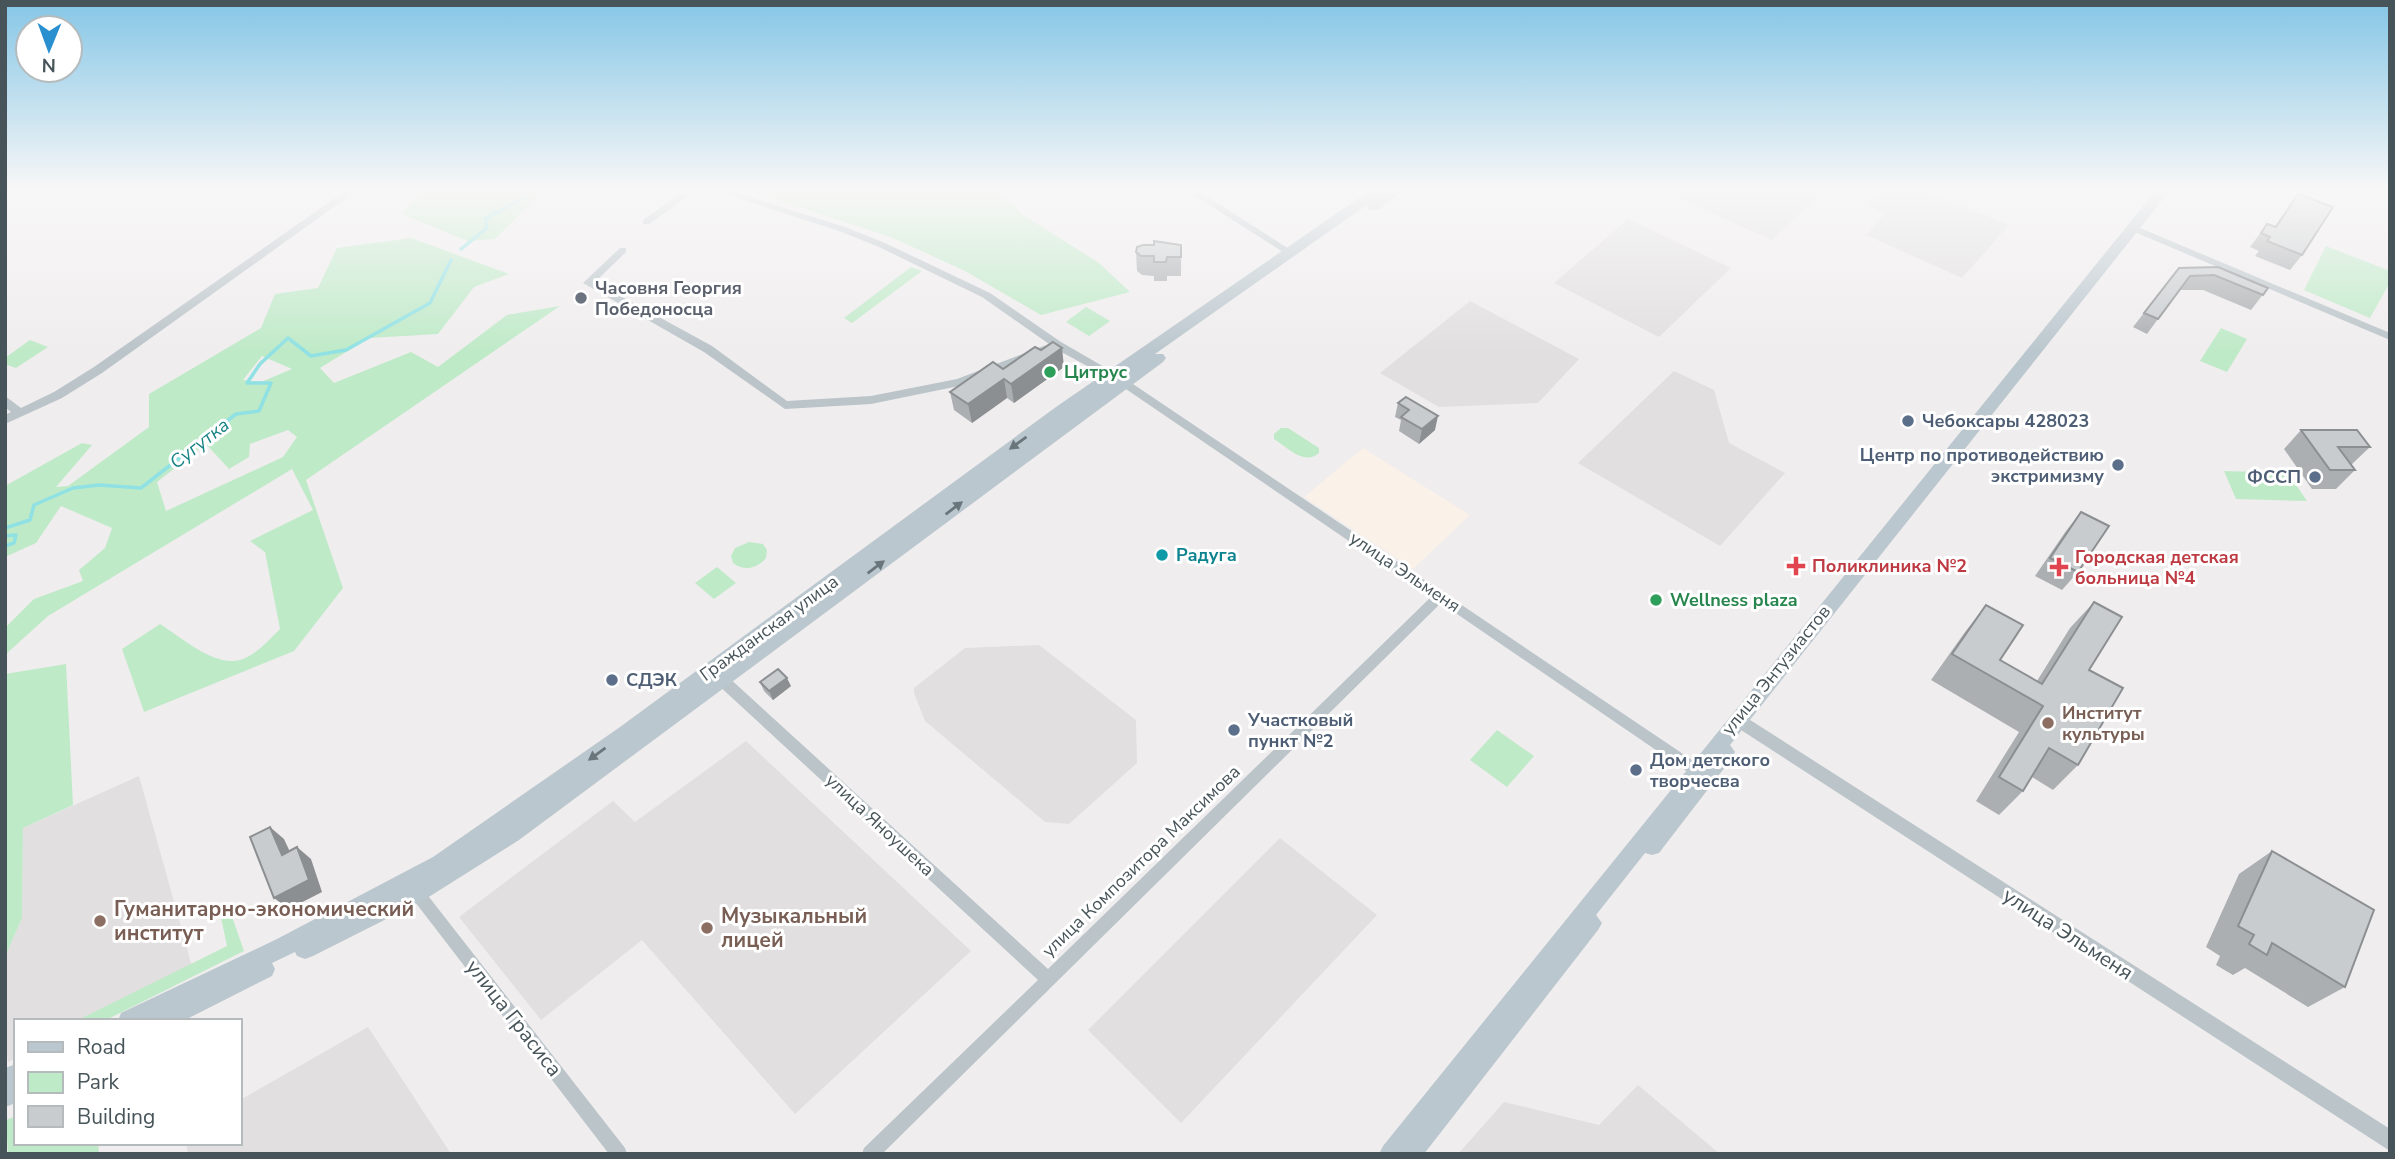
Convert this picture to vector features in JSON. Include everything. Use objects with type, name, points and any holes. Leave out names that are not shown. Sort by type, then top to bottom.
[{"type":"main road","name":"Гражданская улица","points":[[163,1019],[413,888],[501,824],[717,676],[1302,243]]},
{"type":"main road","name":"Гражданская улица","points":[[1119,378],[1318,243]]},
{"type":"main road","name":"улица Энтузиастов","points":[[1512,1012],[1582,916],[1696,770],[1815,631],[2125,243]]},
{"type":"main road","name":"улица Энтузиастов","points":[[1391,1154],[1494,1034],[1747,725],[1815,631]]},
{"type":"main road","name":"Гражданская улица","points":[[133,1019],[413,888]]},
{"type":"main road","name":"улица Энтузиастов","points":[[1409,1154],[1494,1034]]},
{"type":"street","points":[[5,420],[98,370],[278,243]]},
{"type":"street","name":"улица Эльменя","points":[[877,243],[986,295],[1057,345],[1119,378],[1696,770]]},
{"type":"street","points":[[1275,243],[1289,252]]},
{"type":"street","points":[[2169,243],[2390,337]]},
{"type":"street","points":[[623,250],[588,283],[708,349],[785,405],[871,400],[959,382],[1057,345]]},
{"type":"street","points":[[5,400],[20,414]]},
{"type":"street","name":"улица Композитора Максимова","points":[[870,1154],[1440,596]]},
{"type":"street","name":"улица Яноушека","points":[[717,676],[1048,979]]},
{"type":"street","name":"улица Эльменя","points":[[1747,725],[2390,1142]]},
{"type":"street","name":"улица Грасиса","points":[[413,888],[619,1154]]},
{"type":"shaded area","points":[[1600,243],[1679,243],[1731,268],[1659,337],[1554,283]]},
{"type":"shaded area","points":[[1884,243],[1993,243],[1962,278]]},
{"type":"shaded area","points":[[1470,301],[1579,359],[1538,403],[1439,407],[1380,373]]},
{"type":"shaded area","points":[[1674,371],[1714,390],[1729,443],[1785,473],[1720,546],[1578,463]]},
{"type":"shaded area","points":[[1363,448],[1470,515],[1413,569],[1304,497]]},
{"type":"shaded area","points":[[1039,645],[1136,720],[1137,763],[1069,824],[1045,822],[925,721],[914,693],[914,688],[965,648]]},
{"type":"shaded area","name":"Музыкальный лицей","points":[[746,741],[971,951],[795,1114],[642,940],[541,1020],[459,917],[613,801],[635,822]]},
{"type":"shaded area","name":"Гуманитарно-экономический институт","points":[[139,776],[193,970],[94,1019],[14,1019],[14,1059],[8,1062],[5,1040],[5,957],[22,918],[23,828]]},
{"type":"shaded area","points":[[1280,838],[1377,915],[1181,1123],[1088,1030]]},
{"type":"shaded area","points":[[368,1027],[451,1154],[188,1154],[186,1145],[242,1145],[242,1099]]},
{"type":"shaded area","points":[[1638,1085],[1720,1154],[1458,1154],[1504,1102],[1599,1125]]},
{"type":"green space","points":[[373,243],[425,243],[509,274],[474,287],[438,334],[369,338],[320,368],[334,383],[411,352],[438,367],[507,315],[560,306],[306,480],[343,588],[294,651],[144,712],[122,649],[160,624],[209,655],[230,661],[240,660],[257,651],[280,629],[265,552],[250,541],[313,510],[292,469],[48,616],[5,655],[5,628],[34,599],[83,581],[79,570],[105,548],[112,528],[61,506],[36,543],[5,557],[5,486],[82,443],[92,445],[56,487],[68,486],[149,427],[149,394],[261,328],[275,294],[318,288],[337,248]],"holes":[[[262,356],[292,369],[261,382],[243,380]],[[288,430],[297,437],[283,457],[166,511],[157,482],[206,444],[229,469],[249,457],[250,444]]]},
{"type":"green space","points":[[904,243],[1068,243],[1099,263],[1130,292],[1041,315],[965,271]]},
{"type":"green space","points":[[2326,246],[2390,271],[2390,282],[2370,318],[2304,290]]},
{"type":"green space","points":[[911,267],[922,271],[852,323],[844,318]]},
{"type":"green space","points":[[1086,307],[1110,321],[1089,336],[1066,322]]},
{"type":"green space","points":[[2221,328],[2247,339],[2227,372],[2200,361]]},
{"type":"green space","points":[[30,340],[48,347],[16,368],[5,364],[5,358]]},
{"type":"green space","points":[[1281,428],[1288,428],[1319,448],[1319,453],[1308,458],[1290,451],[1274,439],[1274,434]]},
{"type":"green space","points":[[2224,471],[2288,473],[2307,501],[2236,499]]},
{"type":"green space","points":[[749,542],[763,544],[767,550],[766,558],[751,568],[737,566],[731,556],[735,548]]},
{"type":"green space","points":[[717,567],[736,583],[714,599],[695,583]]},
{"type":"green space","points":[[66,664],[73,805],[23,828],[22,918],[5,957],[5,674]]},
{"type":"green space","points":[[1497,730],[1534,756],[1507,787],[1470,760]]},
{"type":"green space","points":[[229,908],[244,951],[108,1019],[80,1019],[227,946],[220,913]]},
{"type":"green space","points":[[14,1117],[14,1145],[98,1145],[99,1154],[8,1154],[6,1120]]},
{"type":"building","points":[[2272,243],[2310,243],[2302,255]]},
{"type":"building","points":[[1181,245],[1181,257],[1167,257],[1166,262],[1154,262],[1154,256],[1141,256],[1136,252],[1137,247]]},
{"type":"building","points":[[2218,267],[2268,288],[2263,295],[2214,275],[2190,276],[2158,319],[2144,313],[2179,268]]},
{"type":"building","points":[[1053,342],[1062,348],[1011,384],[1004,379],[968,404],[950,392],[993,362],[1003,369],[1035,347],[1041,350]]},
{"type":"building","points":[[1406,397],[1438,416],[1422,429],[1401,417],[1409,410],[1398,403]]},
{"type":"building","points":[[2301,430],[2357,430],[2370,447],[2338,447],[2355,470],[2330,470]]},
{"type":"building","points":[[2081,512],[2109,526],[2078,572],[2050,558]]},
{"type":"building","points":[[2094,602],[2122,617],[2089,670],[2123,688],[2078,765],[2049,748],[2023,791],[1999,777],[2043,706],[1952,654],[1986,605],[2023,625],[2000,660],[2042,684]]},
{"type":"building","points":[[778,669],[787,678],[769,691],[760,682]]},
{"type":"building","points":[[270,827],[282,855],[297,847],[309,880],[274,898],[250,837]]},
{"type":"building","points":[[2272,851],[2374,910],[2345,987],[2272,943],[2267,955],[2249,944],[2254,935],[2238,926]]},
{"type":"waterway","name":"Сугутка","points":[[461,249],[468,243]]},
{"type":"waterway","name":"Сугутка","points":[[5,528],[30,520],[34,505],[73,488],[99,485],[141,488],[236,414],[259,411],[271,383],[247,383],[260,364],[288,338],[311,356],[346,350],[430,303],[451,260]]},
{"type":"waterway","name":"Сугутка","points":[[5,536],[16,535],[14,543],[5,546]]},
{"type":"place","name":"Часовня Георгия Победоносца","points":[[581,298]]},
{"type":"place","name":"Цитрус","points":[[1050,372]]},
{"type":"place","name":"Чебоксары 428023","points":[[1908,421]]},
{"type":"place","name":"Центр по противодействию экстримизму","points":[[2118,465]]},
{"type":"place","name":"ФССП","points":[[2315,477]]},
{"type":"place","name":"Радуга","points":[[1162,555]]},
{"type":"place","name":"Поликлиника №2","points":[[1796,566]]},
{"type":"place","name":"Городская детская больница №4","points":[[2059,567]]},
{"type":"place","name":"Wellness plaza","points":[[1656,600]]},
{"type":"place","name":"СДЭК","points":[[612,680]]},
{"type":"place","name":"Институт культуры","points":[[2048,723]]},
{"type":"place","name":"Участковый пункт №2","points":[[1234,730]]},
{"type":"place","name":"Дом детского творчесва","points":[[1636,770]]},
{"type":"place","name":"Гуманитарно-экономический институт","points":[[100,921]]},
{"type":"place","name":"Музыкальный лицей","points":[[707,928]]}]
